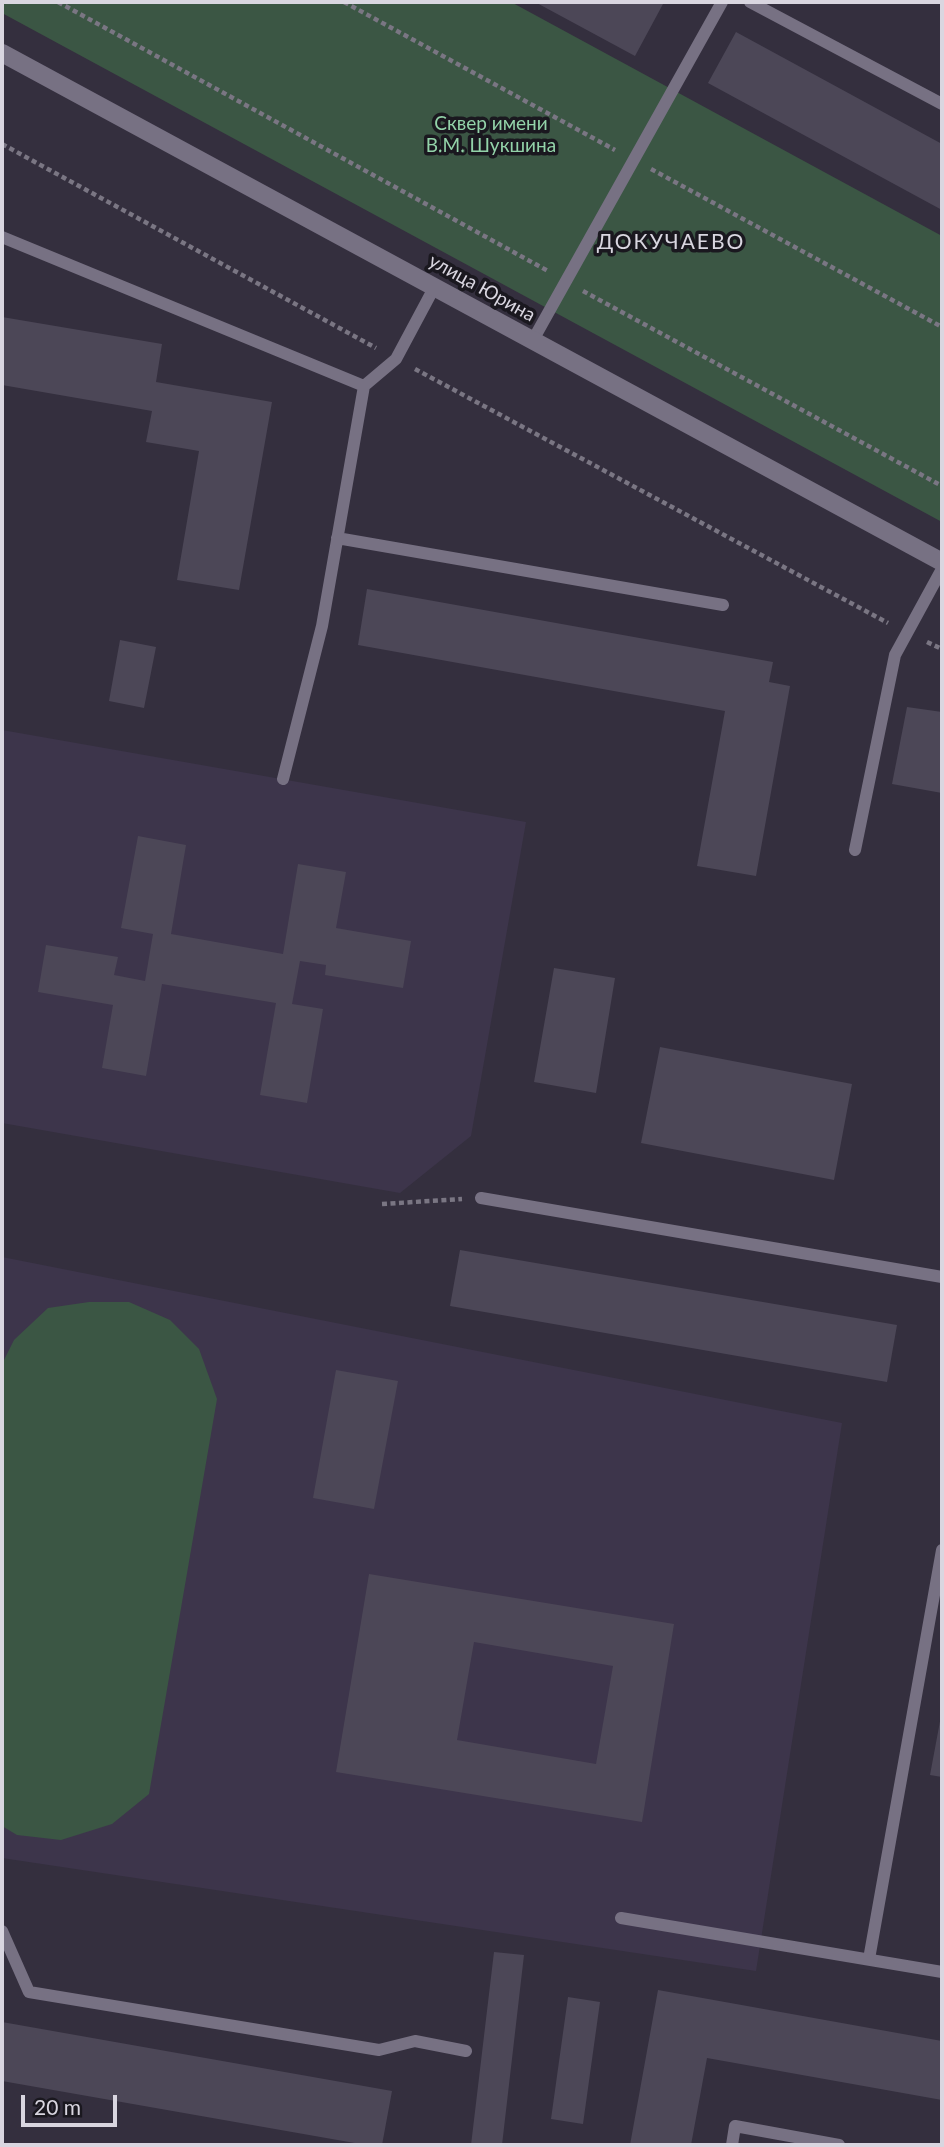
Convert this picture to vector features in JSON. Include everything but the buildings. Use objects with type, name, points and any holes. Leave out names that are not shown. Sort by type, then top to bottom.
[{"type":"street","name":"улица Юрина","points":[[2,53],[942,562]]},
{"type":"lane","points":[[533,340],[722,2]]},
{"type":"lane","points":[[750,2],[942,104]]},
{"type":"lane","points":[[2,237],[364,386]]},
{"type":"lane","points":[[283,779],[321,626],[364,386],[396,359],[435,286]]},
{"type":"lane","points":[[337,538],[723,605]]},
{"type":"lane","points":[[855,850],[895,655],[942,569]]},
{"type":"lane","points":[[481,1198],[942,1277]]},
{"type":"lane","points":[[869,1959],[942,1550]]},
{"type":"lane","points":[[621,1918],[942,1972]]},
{"type":"lane","points":[[2,1931],[29,1992],[379,2050],[415,2041],[466,2051]]},
{"type":"lane","points":[[732,2145],[735,2126],[839,2145]]},
{"type":"path","points":[[58,2],[942,486]]},
{"type":"path","points":[[2,145],[907,633],[942,649]]},
{"type":"path","points":[[382,1204],[481,1198]]},
{"type":"shaded area","points":[[2,730],[526,822],[471,1136],[400,1193],[2,1123]]},
{"type":"shaded area","points":[[2,1257],[842,1423],[756,1971],[2,1858]]},
{"type":"green space","name":"Сквер имени В.М. Шукшина","points":[[2,2],[511,2],[942,236],[942,522],[2,13]]},
{"type":"green space","points":[[89,1302],[129,1302],[170,1320],[199,1349],[217,1399],[149,1794],[112,1824],[61,1840],[17,1835],[2,1826],[2,1364],[14,1340],[48,1308]]},
{"type":"district","name":"ДОКУЧАЕВО","points":[[671,242]]}]
